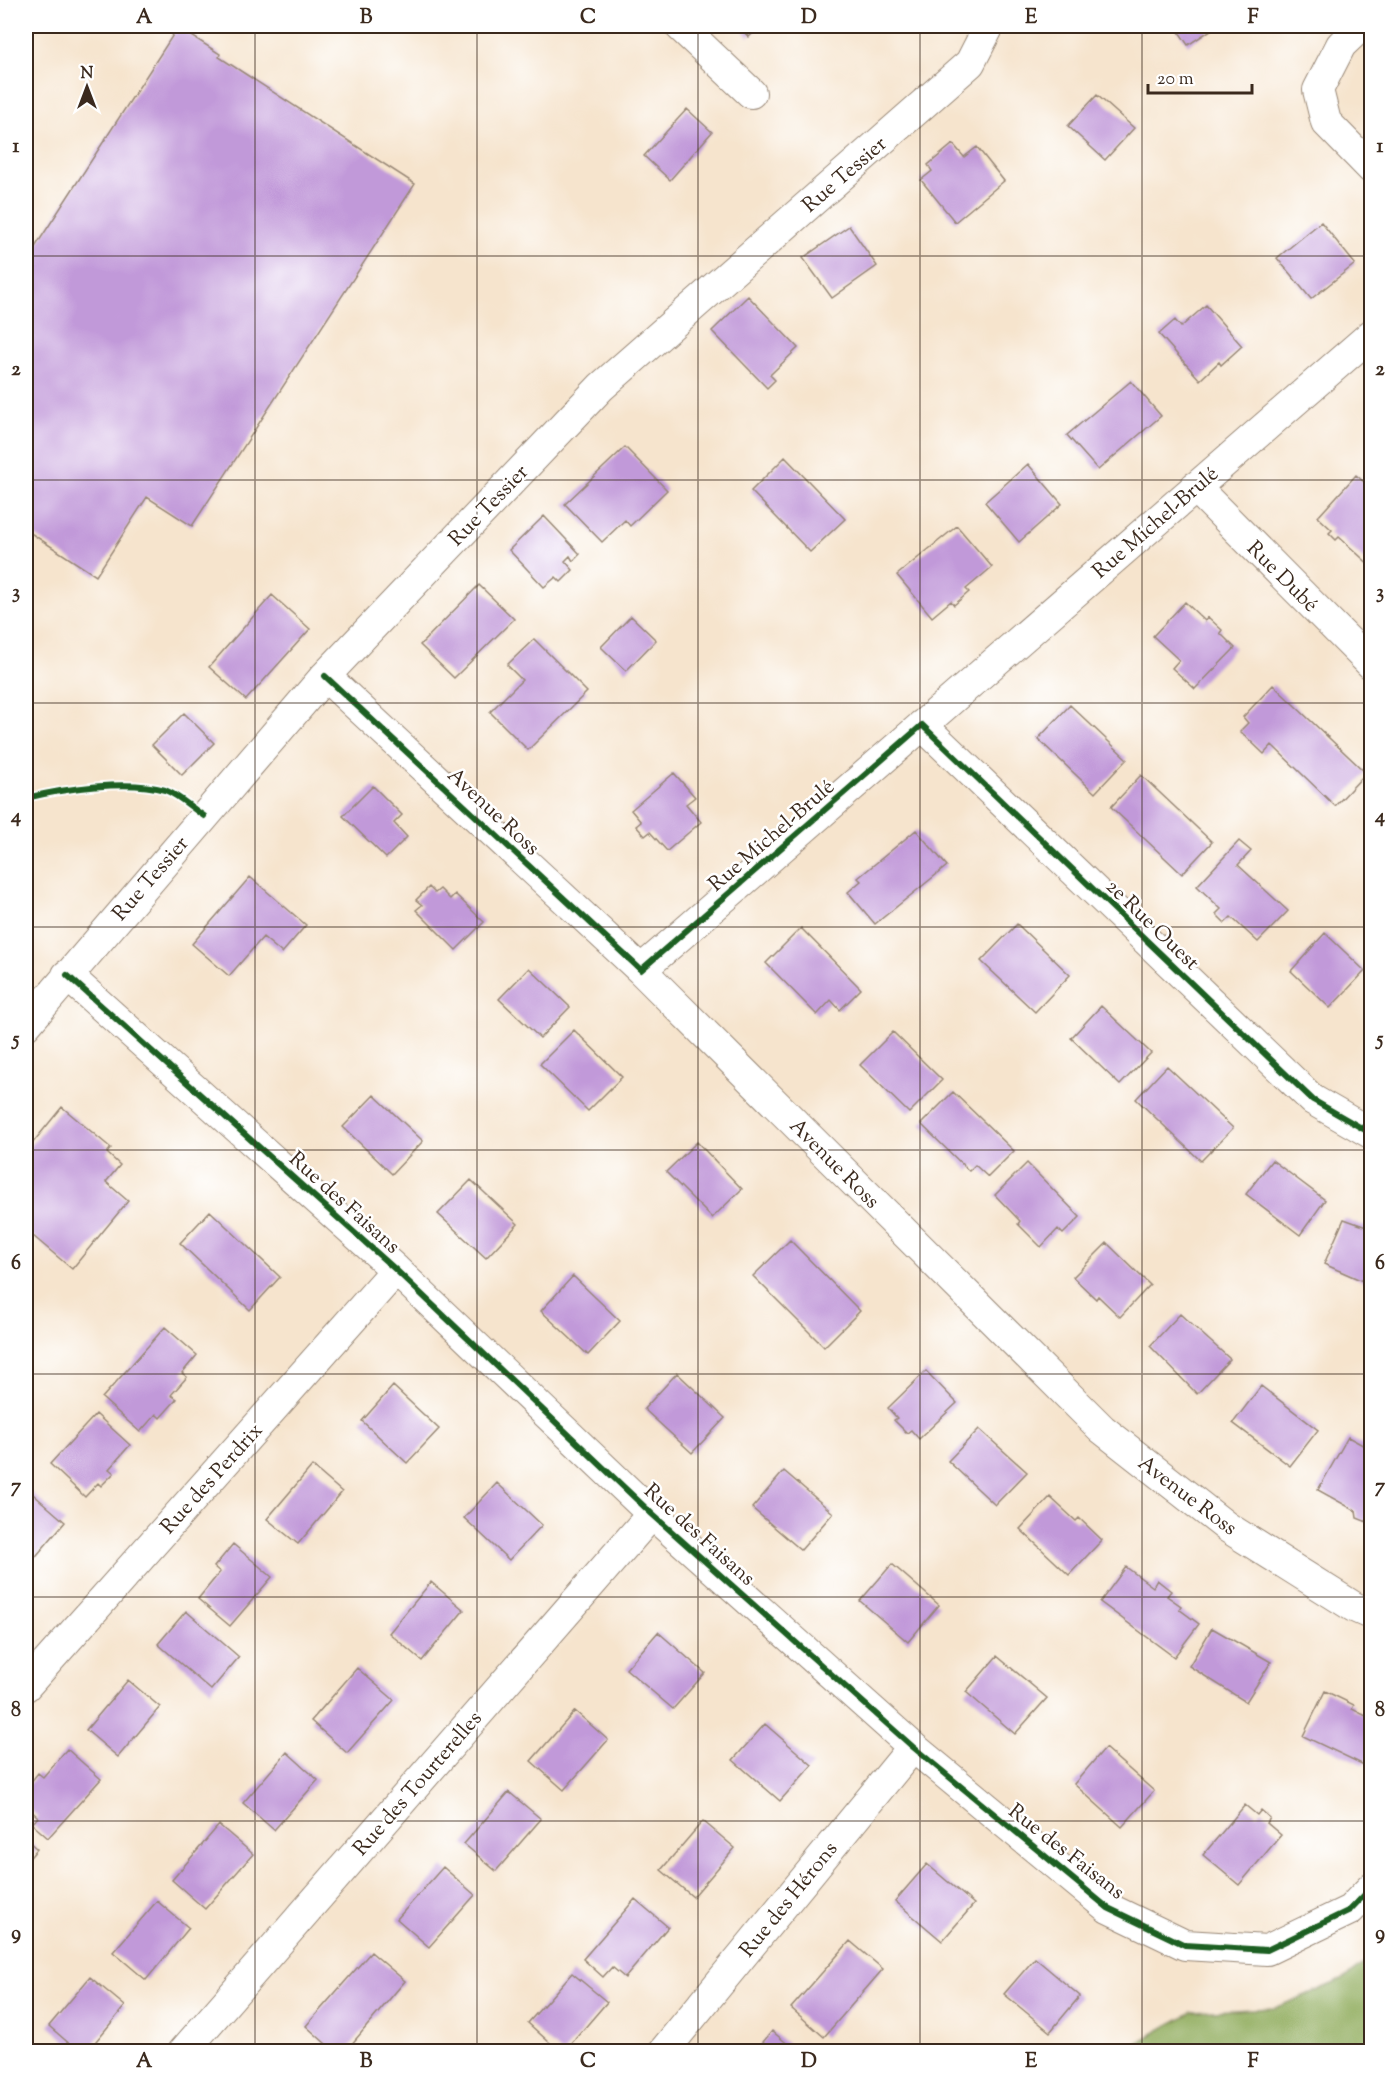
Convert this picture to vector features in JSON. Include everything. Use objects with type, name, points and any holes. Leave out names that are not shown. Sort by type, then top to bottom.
[{"type":"street","points":[[680,26],[751,93]]},
{"type":"street","name":"Rue Tessier","points":[[26,1024],[325,676],[601,387],[970,63],[989,26]]},
{"type":"street","points":[[1361,26],[1341,45],[1318,90],[1326,122],[1371,169]]},
{"type":"street","name":"Rue Michel-Brulé","points":[[641,970],[1371,334]]},
{"type":"street","name":"Rue Dubé","points":[[1195,487],[1371,665]]},
{"type":"street","name":"Avenue Ross","points":[[325,676],[641,970],[1102,1429],[1227,1527],[1354,1607],[1371,1615]]},
{"type":"street","name":"2e Rue Ouest","points":[[922,725],[1313,1100],[1371,1134]]},
{"type":"street","name":"Rue des Faisans","points":[[67,975],[396,1270],[652,1514],[913,1747],[1108,1908],[1185,1945],[1267,1950],[1350,1910],[1371,1887]]},
{"type":"street","name":"Rue des Perdrix","points":[[26,1686],[396,1270]]},
{"type":"street","name":"Rue des Tourterelles","points":[[198,2046],[652,1514]]},
{"type":"street","name":"Rue des Hérons","points":[[663,2052],[913,1747]]},
{"type":"green space","points":[[1371,1958],[1371,2051],[1122,2051],[1192,2012],[1275,2008],[1342,1980]]},
{"type":"building","points":[[737,26],[760,26],[749,37]]},
{"type":"building","points":[[1175,26],[1217,26],[1188,45]]},
{"type":"building","points":[[178,27],[220,54],[219,57],[415,184],[192,526],[147,497],[96,576],[26,530],[26,423],[28,418],[26,417],[26,261]]},
{"type":"building","points":[[1097,95],[1134,128],[1105,160],[1068,126]]},
{"type":"building","points":[[687,109],[712,132],[670,180],[644,156]]},
{"type":"building","points":[[953,144],[964,157],[977,147],[1004,181],[955,222],[921,180],[932,171],[928,165]]},
{"type":"building","points":[[1321,222],[1355,264],[1311,299],[1277,258]]},
{"type":"building","points":[[849,226],[877,266],[832,298],[803,258]]},
{"type":"building","points":[[748,296],[798,348],[770,375],[775,380],[767,388],[712,331]]},
{"type":"building","points":[[1206,305],[1242,346],[1221,365],[1219,362],[1200,380],[1159,334],[1175,320],[1181,327]]},
{"type":"building","points":[[1131,381],[1161,416],[1098,470],[1067,435]]},
{"type":"building","points":[[625,447],[667,490],[630,526],[625,520],[602,542],[565,504]]},
{"type":"building","points":[[785,457],[845,519],[810,552],[751,491]]},
{"type":"building","points":[[1028,464],[1062,504],[1019,542],[985,502]]},
{"type":"building","points":[[1356,475],[1372,489],[1372,567],[1339,537],[1336,540],[1329,533],[1332,530],[1318,517]]},
{"type":"building","points":[[544,516],[580,554],[573,561],[570,556],[565,561],[573,570],[561,582],[556,577],[544,587],[509,550]]},
{"type":"building","points":[[957,526],[992,567],[966,589],[969,592],[954,605],[951,601],[932,617],[897,575]]},
{"type":"building","points":[[479,585],[514,619],[454,678],[420,645]]},
{"type":"building","points":[[272,595],[310,629],[246,700],[209,667]]},
{"type":"building","points":[[1185,602],[1205,621],[1208,617],[1222,630],[1220,633],[1235,648],[1195,689],[1172,668],[1179,660],[1153,636]]},
{"type":"building","points":[[631,616],[656,640],[626,671],[601,647]]},
{"type":"building","points":[[534,639],[587,692],[528,750],[490,712],[522,680],[507,665]]},
{"type":"building","points":[[1273,685],[1366,773],[1335,806],[1272,745],[1264,754],[1240,731],[1248,723],[1243,717]]},
{"type":"building","points":[[1070,705],[1127,759],[1095,793],[1038,739]]},
{"type":"building","points":[[184,713],[214,743],[182,775],[152,745]]},
{"type":"building","points":[[674,773],[695,797],[686,804],[701,822],[667,851],[650,832],[645,836],[636,826],[641,822],[631,810]]},
{"type":"building","points":[[1141,775],[1212,842],[1182,874],[1111,807]]},
{"type":"building","points":[[373,786],[402,815],[394,823],[407,837],[386,858],[343,816]]},
{"type":"building","points":[[916,830],[947,866],[875,924],[848,892],[861,881],[858,878]]},
{"type":"building","points":[[1239,841],[1251,851],[1238,865],[1288,911],[1258,942],[1231,917],[1225,923],[1216,914],[1221,909],[1197,886]]},
{"type":"building","points":[[250,877],[306,925],[282,953],[263,937],[229,976],[192,944]]},
{"type":"building","points":[[429,887],[435,893],[440,889],[450,899],[455,894],[484,922],[456,950],[416,910],[422,905],[416,900]]},
{"type":"building","points":[[1017,924],[1070,975],[1035,1012],[981,961]]},
{"type":"building","points":[[801,928],[861,989],[840,1010],[831,1000],[817,1015],[766,963]]},
{"type":"building","points":[[1325,933],[1365,971],[1330,1008],[1291,971]]},
{"type":"building","points":[[529,968],[570,1007],[540,1038],[499,999]]},
{"type":"building","points":[[1101,1006],[1151,1053],[1120,1085],[1071,1038]]},
{"type":"building","points":[[574,1030],[622,1077],[588,1111],[540,1064]]},
{"type":"building","points":[[893,1032],[942,1080],[909,1113],[860,1065]]},
{"type":"building","points":[[1167,1066],[1233,1128],[1201,1161],[1136,1099]]},
{"type":"building","points":[[953,1092],[1014,1151],[988,1177],[975,1165],[969,1171],[921,1124]]},
{"type":"building","points":[[374,1095],[423,1141],[392,1174],[343,1127]]},
{"type":"building","points":[[62,1107],[111,1148],[107,1153],[120,1165],[106,1182],[128,1201],[72,1269],[26,1230],[26,1151]]},
{"type":"building","points":[[697,1142],[742,1189],[712,1218],[666,1172]]},
{"type":"building","points":[[1272,1160],[1325,1200],[1300,1235],[1246,1194]]},
{"type":"building","points":[[1027,1163],[1080,1217],[1063,1234],[1058,1229],[1041,1247],[1018,1224],[1020,1221],[995,1195]]},
{"type":"building","points":[[471,1180],[518,1224],[486,1258],[438,1214]]},
{"type":"building","points":[[210,1211],[280,1277],[250,1310],[180,1243]]},
{"type":"building","points":[[1344,1219],[1372,1229],[1372,1285],[1324,1264]]},
{"type":"building","points":[[790,1240],[860,1311],[824,1347],[753,1276]]},
{"type":"building","points":[[1107,1243],[1150,1285],[1120,1317],[1098,1296],[1096,1299],[1073,1277]]},
{"type":"building","points":[[573,1276],[620,1321],[588,1355],[541,1311]]},
{"type":"building","points":[[1180,1314],[1230,1359],[1197,1394],[1150,1346]]},
{"type":"building","points":[[165,1327],[197,1355],[182,1373],[187,1377],[171,1395],[177,1399],[160,1418],[156,1414],[140,1432],[102,1398]]},
{"type":"building","points":[[926,1371],[957,1403],[919,1439],[911,1430],[907,1433],[894,1420],[897,1418],[888,1408]]},
{"type":"building","points":[[677,1373],[725,1418],[692,1453],[644,1409]]},
{"type":"building","points":[[393,1386],[439,1429],[407,1463],[362,1421]]},
{"type":"building","points":[[1261,1386],[1318,1430],[1290,1466],[1233,1423]]},
{"type":"building","points":[[96,1414],[130,1445],[109,1469],[114,1473],[101,1486],[98,1483],[85,1497],[50,1464]]},
{"type":"building","points":[[979,1429],[1027,1472],[995,1505],[948,1461]]},
{"type":"building","points":[[1348,1437],[1372,1450],[1372,1524],[1357,1518],[1356,1511],[1318,1490]]},
{"type":"building","points":[[312,1466],[342,1492],[298,1544],[267,1519]]},
{"type":"building","points":[[784,1471],[833,1513],[801,1550],[752,1508]]},
{"type":"building","points":[[497,1483],[542,1525],[509,1560],[464,1518]]},
{"type":"building","points":[[26,1488],[65,1522],[26,1568]]},
{"type":"building","points":[[1050,1497],[1076,1521],[1079,1518],[1102,1540],[1069,1575],[1020,1529]]},
{"type":"building","points":[[233,1544],[272,1577],[230,1626],[198,1599],[220,1572],[214,1567]]},
{"type":"building","points":[[892,1564],[939,1605],[908,1642],[860,1601]]},
{"type":"building","points":[[1126,1567],[1153,1587],[1157,1580],[1171,1591],[1167,1596],[1181,1606],[1179,1609],[1199,1624],[1174,1657],[1100,1602]]},
{"type":"building","points":[[431,1582],[464,1610],[422,1661],[389,1633]]},
{"type":"building","points":[[186,1611],[239,1657],[211,1690],[158,1644]]},
{"type":"building","points":[[1212,1628],[1271,1662],[1246,1702],[1189,1666]]},
{"type":"building","points":[[658,1632],[705,1673],[673,1709],[626,1669]]},
{"type":"building","points":[[997,1656],[1047,1698],[1015,1734],[966,1692]]},
{"type":"building","points":[[357,1668],[394,1700],[347,1753],[311,1721]]},
{"type":"building","points":[[128,1680],[160,1707],[118,1757],[86,1730]]},
{"type":"building","points":[[1325,1691],[1354,1705],[1352,1709],[1372,1719],[1372,1750],[1364,1765],[1303,1736]]},
{"type":"building","points":[[575,1711],[608,1740],[564,1790],[531,1761]]},
{"type":"building","points":[[765,1724],[812,1765],[780,1801],[733,1760]]},
{"type":"building","points":[[1105,1748],[1154,1791],[1122,1827],[1074,1784]]},
{"type":"building","points":[[67,1749],[101,1779],[48,1838],[32,1824],[38,1817],[26,1806],[26,1788],[38,1773],[43,1777]]},
{"type":"building","points":[[287,1752],[318,1780],[274,1830],[243,1803]]},
{"type":"building","points":[[509,1792],[541,1819],[496,1871],[464,1844]]},
{"type":"building","points":[[1245,1805],[1257,1815],[1261,1810],[1270,1818],[1267,1823],[1281,1835],[1239,1885],[1203,1855]]},
{"type":"building","points":[[703,1821],[735,1848],[693,1897],[661,1870]]},
{"type":"building","points":[[219,1825],[253,1854],[205,1909],[172,1880]]},
{"type":"building","points":[[26,1839],[37,1849],[26,1862]]},
{"type":"building","points":[[927,1864],[974,1904],[942,1941],[895,1901]]},
{"type":"building","points":[[443,1867],[475,1895],[429,1947],[397,1919]]},
{"type":"building","points":[[635,1899],[668,1927],[625,1978],[612,1967],[603,1977],[583,1959]]},
{"type":"building","points":[[157,1901],[189,1928],[146,1980],[113,1952]]},
{"type":"building","points":[[850,1941],[883,1969],[824,2037],[791,2008]]},
{"type":"building","points":[[371,1952],[405,1981],[345,2052],[335,2052],[306,2026]]},
{"type":"building","points":[[1035,1958],[1080,1996],[1050,2032],[1004,1994]]},
{"type":"building","points":[[572,1973],[607,2002],[564,2052],[560,2052],[528,2023]]},
{"type":"building","points":[[90,1977],[125,2006],[87,2052],[79,2052],[49,2026]]},
{"type":"building","points":[[772,2031],[797,2052],[755,2052]]},
{"type":"cycle path","points":[[325,676],[641,970],[922,725],[1313,1100],[1372,1134]]},
{"type":"cycle path","points":[[26,798],[96,786],[133,785],[170,792],[204,816]]},
{"type":"cycle path","points":[[67,975],[396,1270],[652,1514],[913,1747],[1108,1908],[1185,1945],[1267,1950],[1350,1910],[1372,1887]]}]
